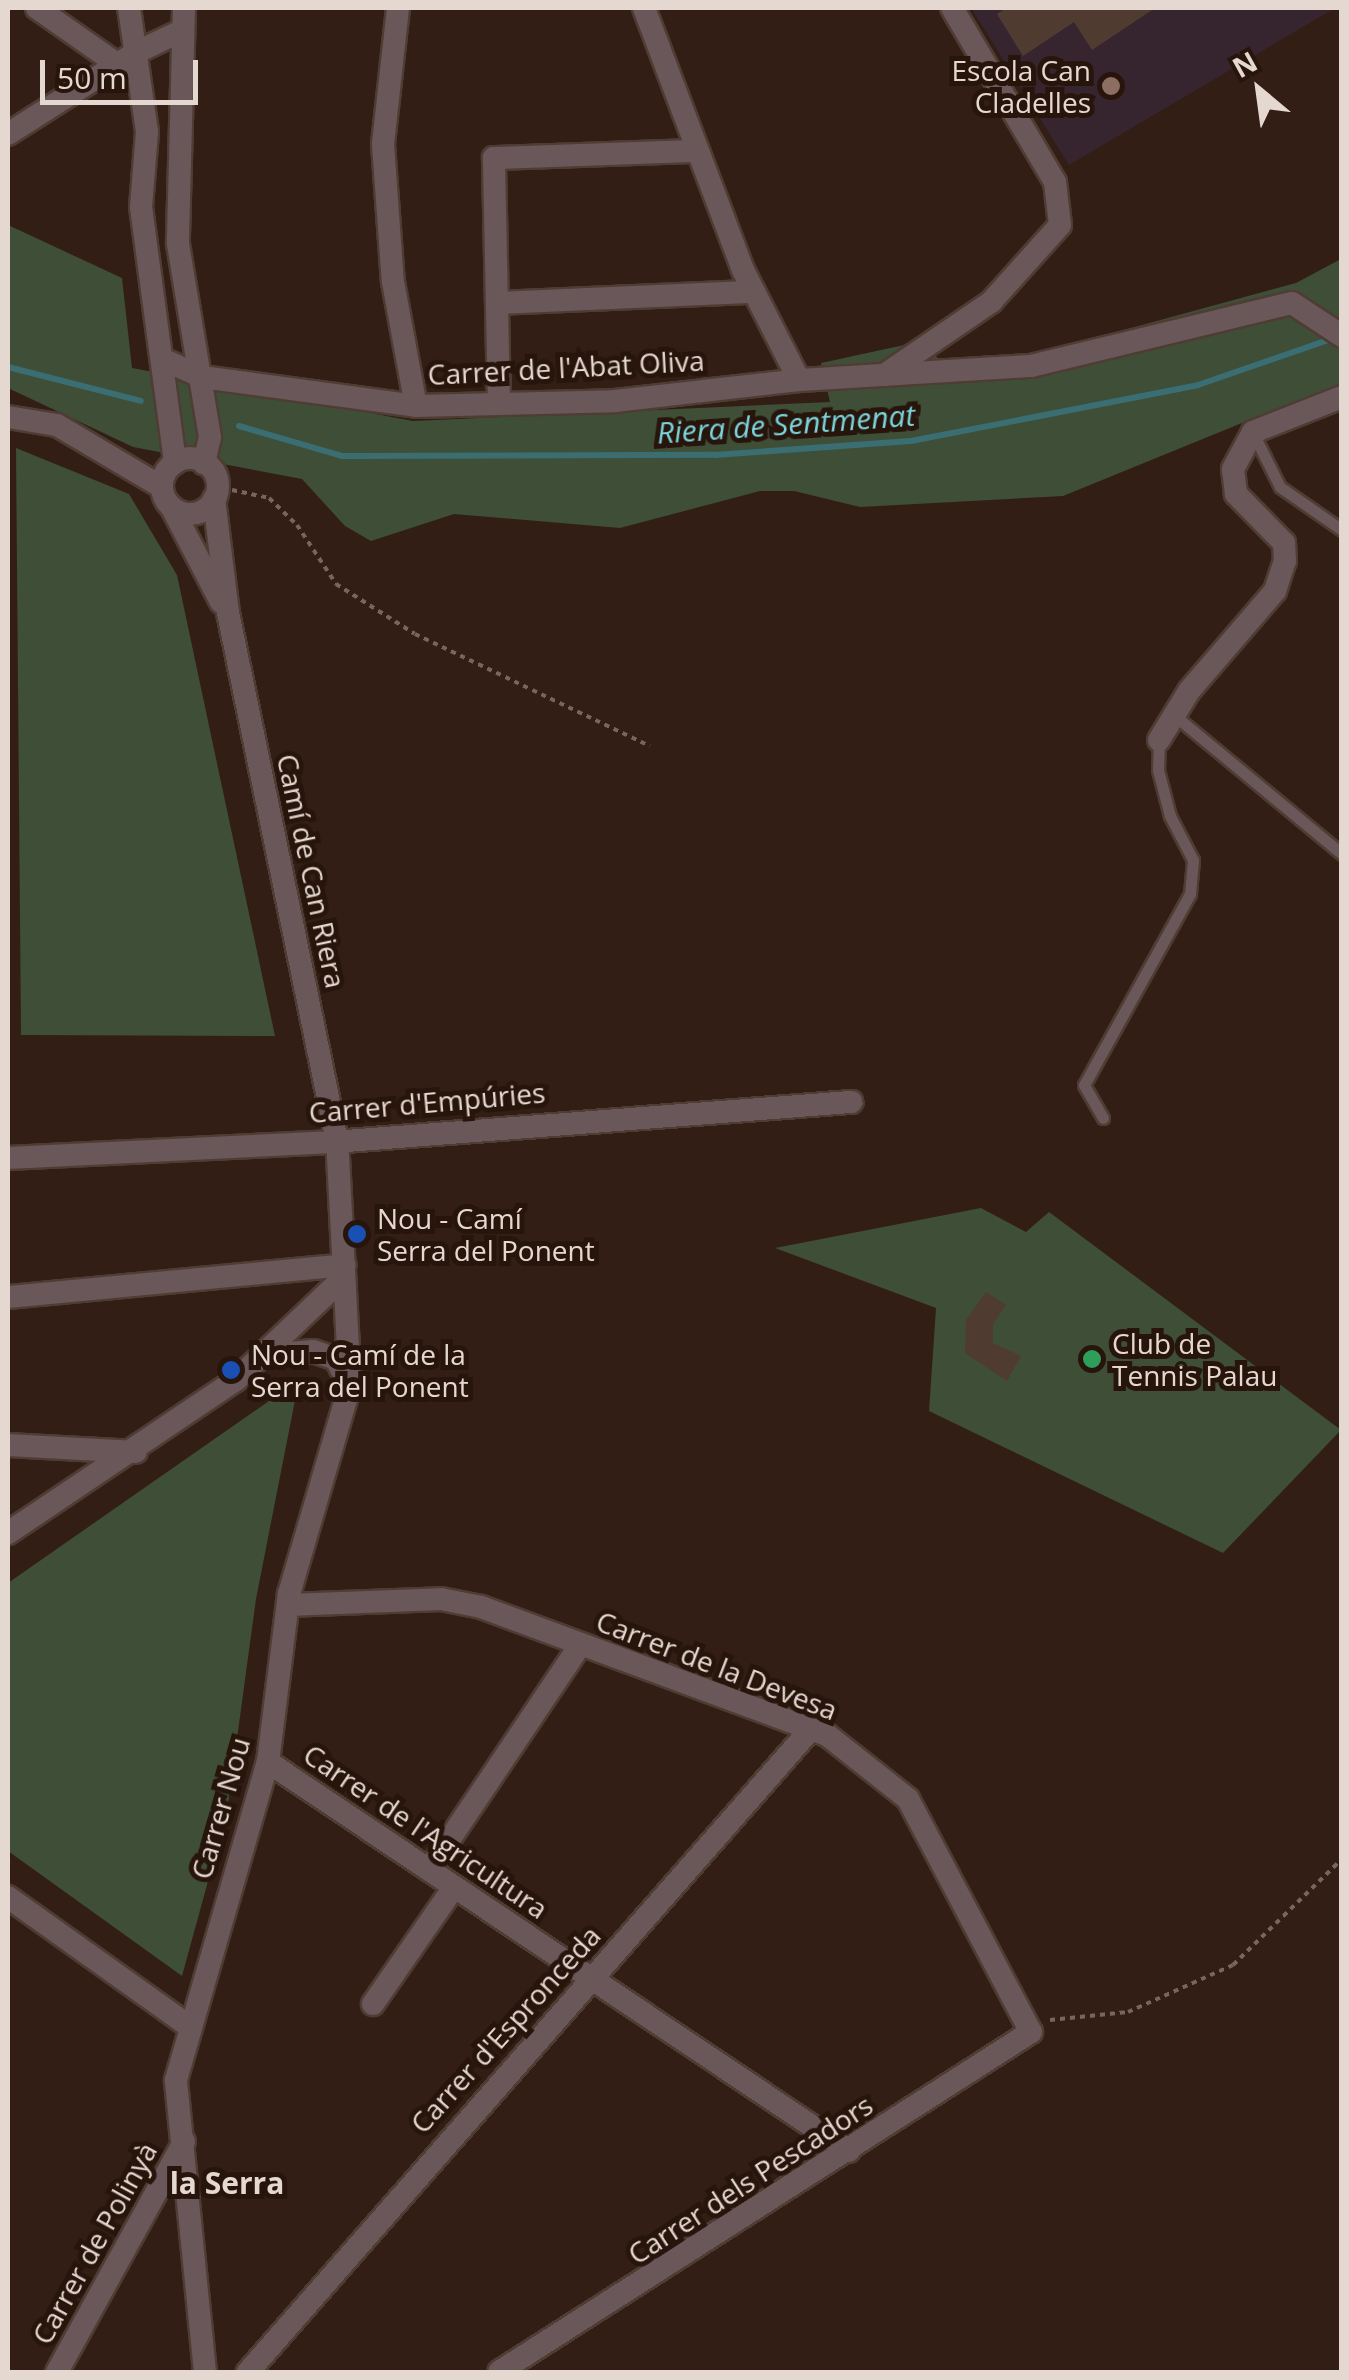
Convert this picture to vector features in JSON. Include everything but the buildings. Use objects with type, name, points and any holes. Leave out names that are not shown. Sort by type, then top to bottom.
[{"type":"street","points":[[37,8],[126,58]]},
{"type":"street","points":[[129,8],[126,58],[147,132],[141,206],[175,463],[167,498]]},
{"type":"street","points":[[398,8],[383,144],[393,282],[416,406]]},
{"type":"street","points":[[644,8],[694,151],[754,292],[799,380]]},
{"type":"street","points":[[884,375],[990,302],[1060,225],[1055,182],[952,8]]},
{"type":"street","points":[[8,134],[184,19]]},
{"type":"street","points":[[8,417],[57,425],[195,514],[216,493],[204,463],[210,437],[178,244],[184,19]]},
{"type":"street","points":[[499,402],[494,158],[694,151]]},
{"type":"street","points":[[497,303],[754,292]]},
{"type":"street","name":"Carrer de l'Abat Oliva","points":[[162,359],[202,377],[416,406],[615,401],[799,380],[1032,366],[1292,304],[1342,336]]},
{"type":"street","points":[[1160,740],[1174,715],[1276,591],[1284,561],[1284,543],[1236,494],[1232,468],[1253,432],[1342,398]]},
{"type":"street","points":[[175,463],[204,463]]},
{"type":"street","name":"Camí de Can Riera","points":[[216,493],[228,614],[338,1141]]},
{"type":"street","name":"Camí de Can Riera","points":[[167,498],[228,614]]},
{"type":"street","name":"Carrer d'Empúries","points":[[8,1158],[338,1141],[851,1102]]},
{"type":"street","name":"Carrer Nou","points":[[205,2372],[176,2080],[268,1762],[288,1605],[350,1386],[338,1141]]},
{"type":"street","points":[[8,1297],[344,1271]]},
{"type":"street","points":[[8,1533],[136,1452],[268,1354],[344,1271]]},
{"type":"street","points":[[268,1354],[312,1351],[336,1359],[350,1386]]},
{"type":"street","points":[[8,1446],[136,1452]]},
{"type":"street","name":"Carrer de la Devesa","points":[[288,1605],[441,1598],[581,1644],[811,1729],[908,1799],[1030,2029]]},
{"type":"street","points":[[428,1870],[581,1644]]},
{"type":"street","name":"Carrer d'Espronceda","points":[[248,2372],[811,1729]]},
{"type":"street","name":"Carrer de l'Agricultura","points":[[268,1762],[849,2150]]},
{"type":"street","points":[[373,2004],[454,1886]]},
{"type":"street","points":[[8,1898],[190,2028]]},
{"type":"street","name":"Carrer dels Pescadors","points":[[498,2372],[849,2150],[1030,2029]]},
{"type":"street","name":"Carrer de Polinyà","points":[[57,2372],[184,2142]]},
{"type":"lane","points":[[1253,432],[1280,488],[1342,530]]},
{"type":"lane","points":[[1174,715],[1342,854]]},
{"type":"lane","points":[[1102,1118],[1084,1085],[1190,894],[1192,860],[1170,816],[1158,770],[1160,740]]},
{"type":"path","points":[[216,493],[269,498],[298,525],[336,584],[416,634],[650,746]]},
{"type":"path","points":[[1030,2029],[1128,2012],[1233,1965],[1342,1860]]},
{"type":"shaded area","name":"Escola Can Cladelles","points":[[971,8],[1335,8],[1069,165]]},
{"type":"green space","points":[[8,225],[122,278],[132,368],[413,421],[830,402],[821,363],[918,342],[943,362],[1025,357],[1296,283],[1341,259],[1341,391],[1306,397],[1063,496],[860,507],[794,491],[760,491],[620,528],[454,514],[371,541],[345,526],[302,479],[133,447],[8,388]]},
{"type":"green space","points":[[16,448],[129,494],[177,575],[275,1036],[21,1035]]},
{"type":"green space","name":"Club de Tennis Palau","points":[[981,1208],[1026,1232],[1049,1212],[1341,1430],[1223,1553],[929,1411],[936,1308],[775,1248]]},
{"type":"green space","points":[[299,1380],[256,1599],[227,1812],[182,1976],[8,1851],[8,1583]]},
{"type":"waterway","name":"Riera de Sentmenat","points":[[239,426],[342,456],[715,455],[911,441],[1198,385],[1328,340]]},
{"type":"waterway","name":"Riera de Sentmenat","points":[[8,367],[141,401]]},
{"type":"place","name":"Escola Can Cladelles","points":[[1111,86]]},
{"type":"place","name":"Nou - Camí Serra del Ponent","points":[[357,1234]]},
{"type":"place","name":"Club de Tennis Palau","points":[[1092,1359]]},
{"type":"place","name":"Nou - Camí de la Serra del Ponent","points":[[231,1370]]},
{"type":"district","name":"la Serra","points":[[227,2183]]}]
